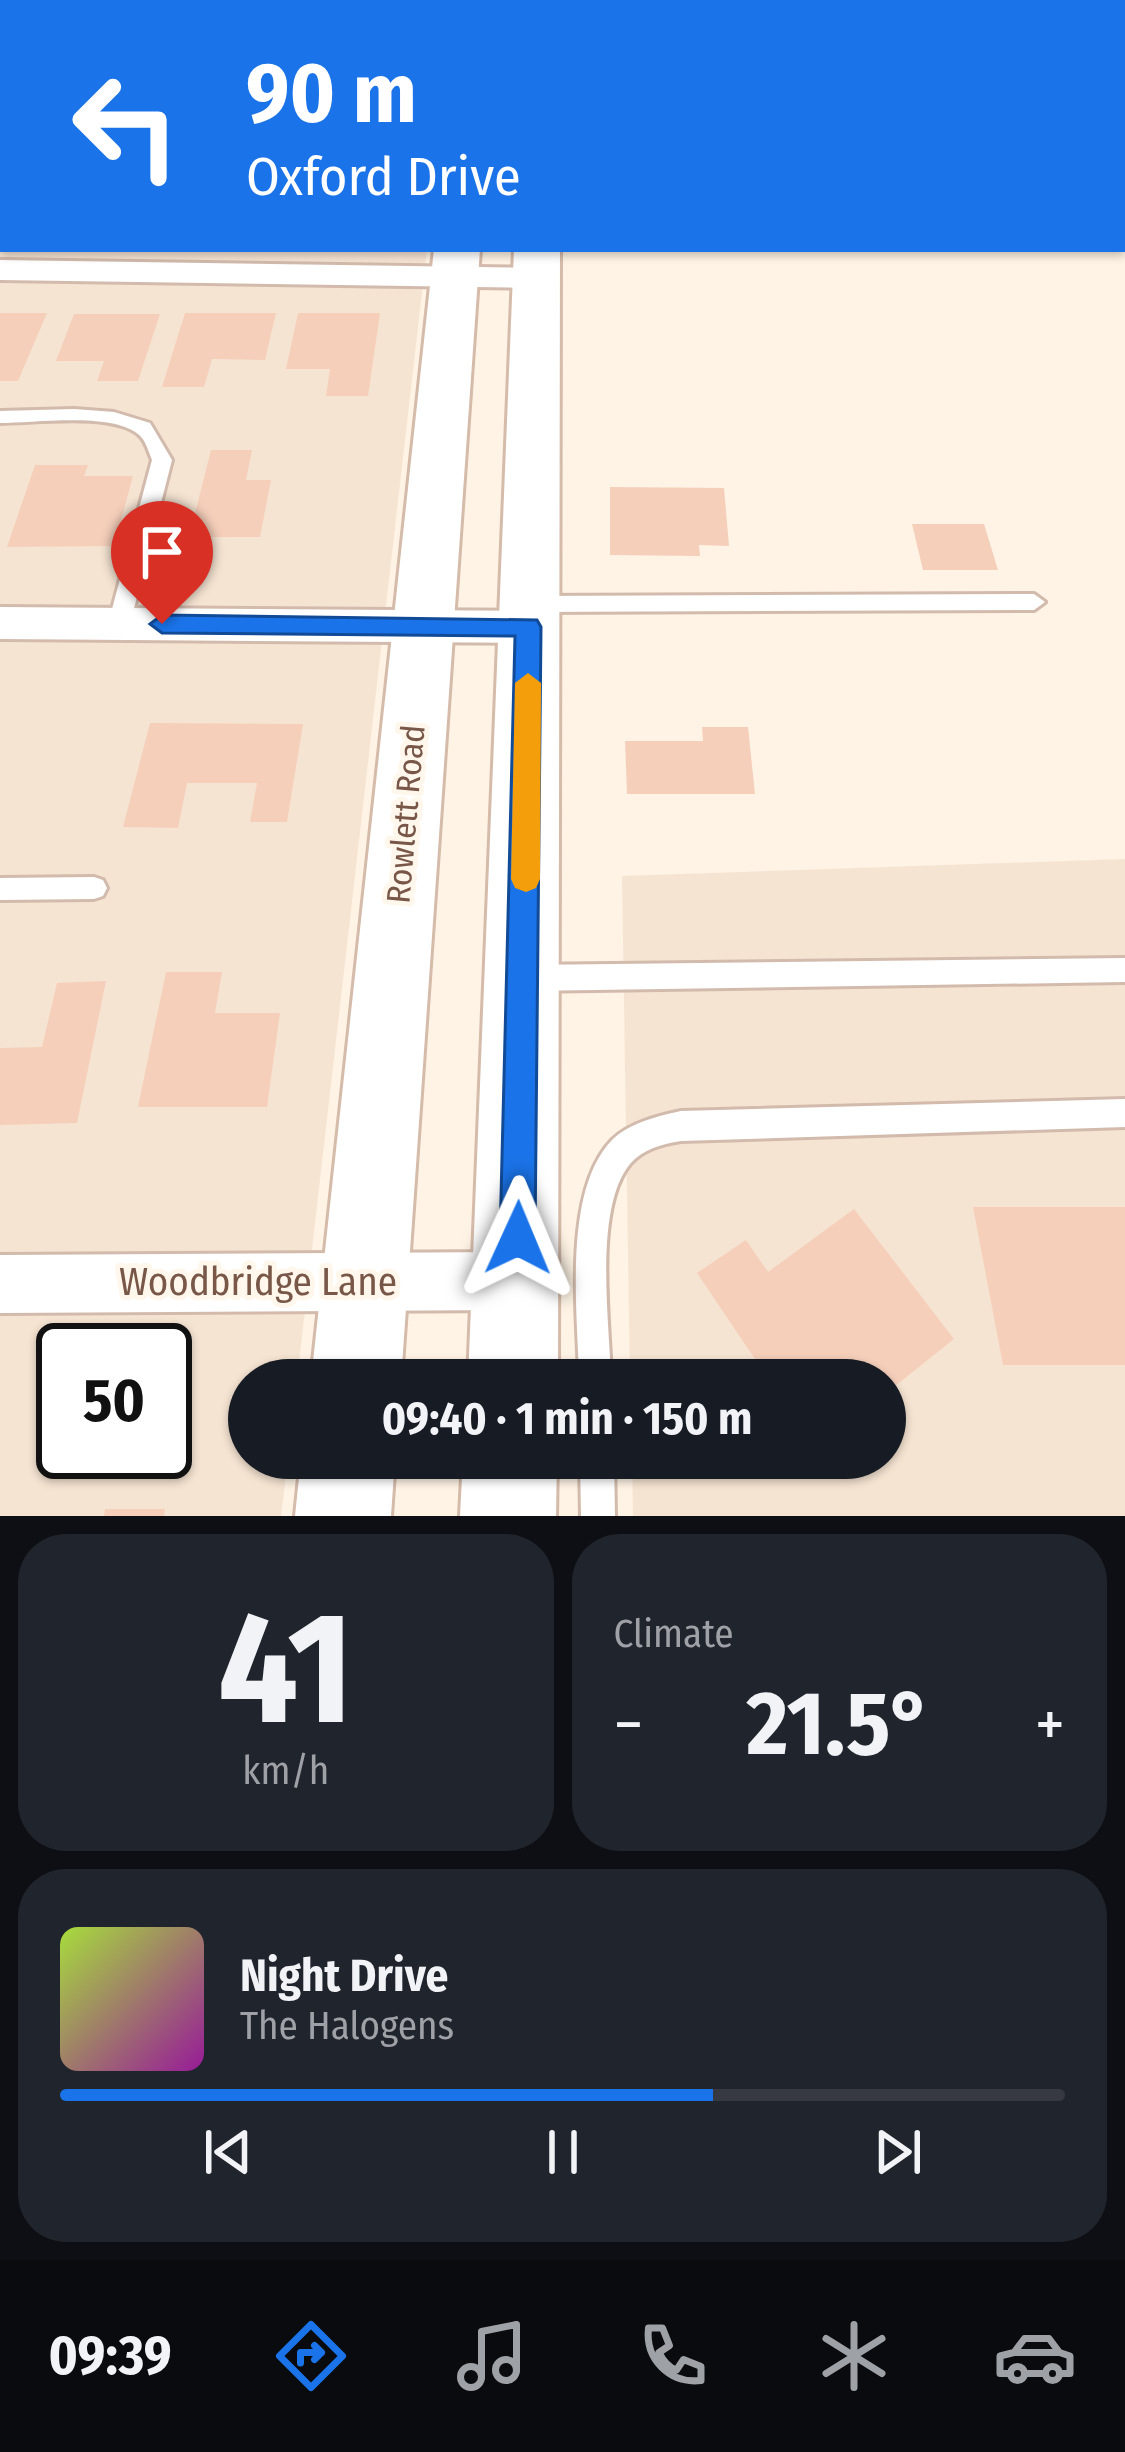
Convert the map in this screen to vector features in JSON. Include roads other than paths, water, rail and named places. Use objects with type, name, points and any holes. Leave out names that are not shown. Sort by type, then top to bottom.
[{"type":"main road","name":"Rowlett Road","points":[[358,1359],[456,263]]},
{"type":"main road","points":[[514,1359],[537,264]]},
{"type":"main road","points":[[343,1516],[346,1479]]},
{"type":"main road","points":[[508,1516],[509,1479]]},
{"type":"street","points":[[0,270],[537,264]]},
{"type":"street","points":[[0,623],[423,626],[529,615]]},
{"type":"street","name":"Woodbridge Lane","points":[[0,1284],[516,1281]]},
{"type":"lane","points":[[0,417],[92,417],[140,424],[152,437],[162,460],[119,624]]},
{"type":"lane","points":[[529,615],[1034,602]]},
{"type":"lane","points":[[0,889],[94,888]]},
{"type":"lane","points":[[524,978],[1125,970]]},
{"type":"lane","points":[[596,1359],[593,1253],[602,1187],[618,1153],[649,1133],[681,1126],[1125,1113]]},
{"type":"lane","points":[[597,1479],[598,1516]]}]
